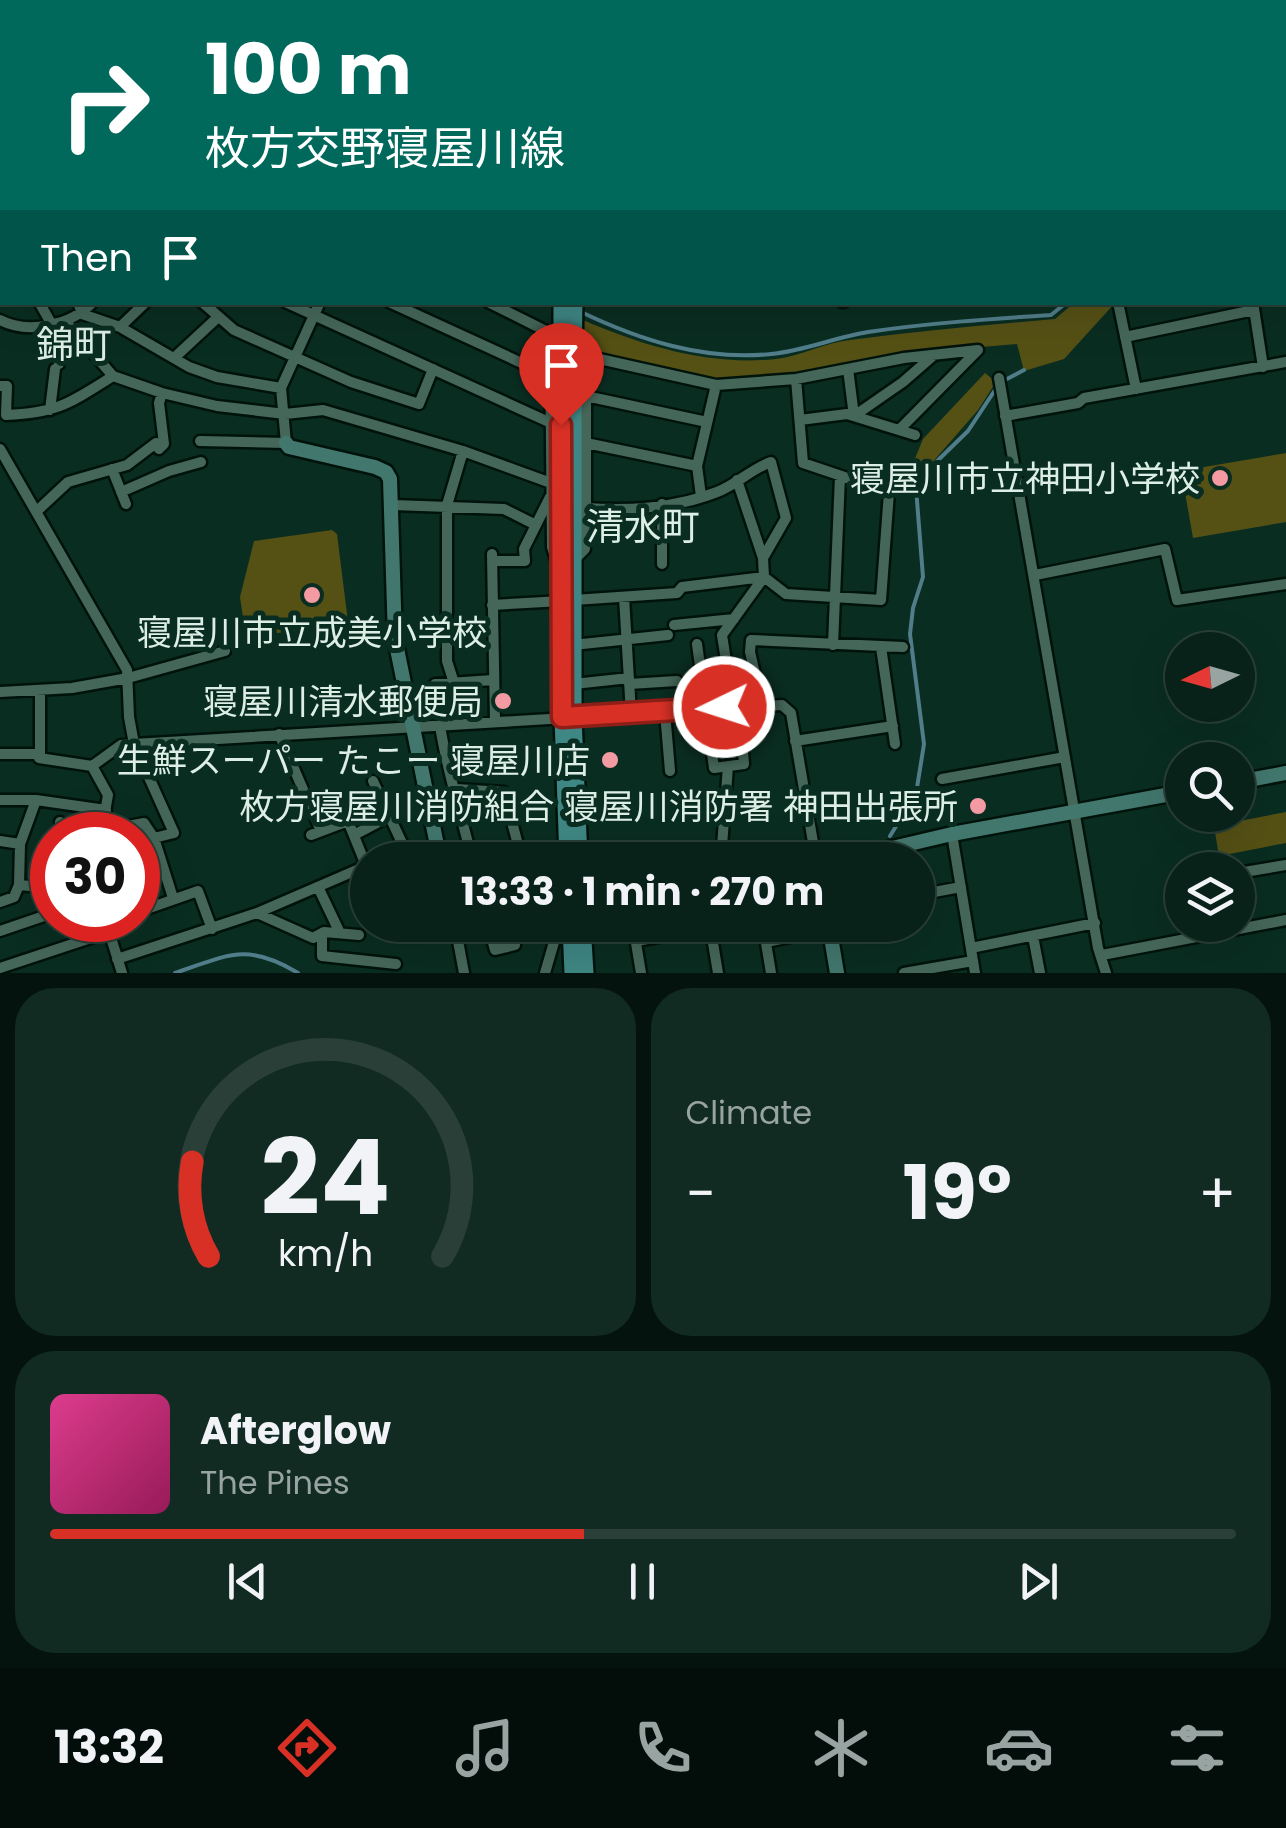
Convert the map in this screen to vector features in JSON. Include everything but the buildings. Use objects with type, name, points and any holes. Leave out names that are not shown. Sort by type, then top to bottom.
[{"type":"main road","points":[[562,305],[574,353],[561,578],[574,645],[574,684],[568,717],[578,842]]},
{"type":"main road","points":[[567,842],[575,305]]},
{"type":"main road","points":[[571,942],[572,973]]},
{"type":"main road","points":[[585,942],[586,973]]},
{"type":"street","points":[[42,305],[113,376],[217,406],[285,414],[323,410],[463,450],[551,489]]},
{"type":"street","points":[[120,327],[143,305]]},
{"type":"street","points":[[205,305],[234,330],[351,382],[419,404],[433,370]]},
{"type":"street","points":[[291,305],[552,423]]},
{"type":"street","points":[[319,305],[281,388],[286,443],[289,447],[386,472],[390,479],[395,639],[436,842]]},
{"type":"street","points":[[396,305],[550,376]]},
{"type":"street","points":[[494,305],[550,333],[574,353],[716,386],[796,379],[978,350],[899,430]]},
{"type":"street","points":[[1125,337],[1254,306],[1263,366]]},
{"type":"street","points":[[1119,307],[1136,389]]},
{"type":"street","points":[[0,320],[17,327],[58,323],[80,308],[217,377],[281,388]]},
{"type":"street","points":[[174,358],[217,318]]},
{"type":"street","points":[[50,410],[58,323]]},
{"type":"street","points":[[550,333],[552,547],[561,578]]},
{"type":"street","points":[[574,353],[586,396],[584,550],[574,560]]},
{"type":"street","points":[[854,416],[934,354]]},
{"type":"street","points":[[1006,416],[1286,362]]},
{"type":"street","points":[[848,369],[854,416]]},
{"type":"street","points":[[0,386],[7,386],[3,417],[64,407],[113,376]]},
{"type":"street","points":[[999,378],[1098,948],[1106,973]]},
{"type":"street","points":[[492,605],[676,593],[682,588],[764,577],[786,594],[881,600],[888,492],[803,463],[796,379]]},
{"type":"street","points":[[701,496],[697,466],[716,386]]},
{"type":"street","points":[[37,511],[68,482],[126,465],[156,443],[159,449],[164,444],[162,393]]},
{"type":"street","points":[[586,396],[707,422]]},
{"type":"street","points":[[800,420],[854,416],[915,435]]},
{"type":"street","points":[[200,441],[286,443]]},
{"type":"street","points":[[586,443],[697,466]]},
{"type":"street","points":[[0,449],[128,670],[134,744],[174,833],[160,836]]},
{"type":"street","points":[[454,682],[447,662],[447,505],[463,450]]},
{"type":"street","points":[[121,492],[200,462]]},
{"type":"street","points":[[586,508],[620,510],[719,492],[771,462],[786,518],[763,558]]},
{"type":"street","points":[[112,469],[126,504]]},
{"type":"street","points":[[832,645],[840,476]]},
{"type":"street","points":[[697,644],[714,768],[744,764],[722,635],[764,577],[763,558],[737,480]]},
{"type":"street","points":[[494,722],[492,558],[525,561],[524,549],[551,489]]},
{"type":"street","points":[[662,504],[662,564]]},
{"type":"street","points":[[393,505],[504,509],[534,524]]},
{"type":"street","points":[[1035,574],[1165,549],[1177,600],[1286,584]]},
{"type":"street","points":[[624,597],[631,714]]},
{"type":"street","points":[[574,645],[626,641],[734,619]]},
{"type":"street","points":[[762,704],[750,652],[751,640],[904,647]]},
{"type":"street","points":[[881,647],[896,744]]},
{"type":"street","points":[[0,692],[72,688],[128,678],[224,651]]},
{"type":"street","points":[[434,684],[493,680]]},
{"type":"street","points":[[574,684],[677,681]]},
{"type":"street","points":[[0,754],[40,754],[40,690]]},
{"type":"street","points":[[39,758],[92,766],[121,745],[782,705],[791,713],[813,842]]},
{"type":"street","points":[[665,712],[670,771]]},
{"type":"street","points":[[440,725],[468,842]]},
{"type":"street","points":[[795,741],[893,726]]},
{"type":"street","points":[[279,734],[316,833],[348,821],[357,842]]},
{"type":"street","points":[[942,779],[1065,757]]},
{"type":"street","points":[[0,800],[36,800],[106,810],[106,788],[92,766]]},
{"type":"street","points":[[722,842],[728,766]]},
{"type":"street","points":[[1255,779],[1286,773]]},
{"type":"street","points":[[374,782],[402,842]]},
{"type":"street","points":[[456,789],[504,792],[518,842]]},
{"type":"street","points":[[918,842],[1165,795]]},
{"type":"street","points":[[0,902],[14,897],[19,884],[20,844],[36,800]]},
{"type":"street","points":[[354,835],[390,816]]},
{"type":"street","points":[[904,973],[974,967],[952,834]]},
{"type":"street","points":[[0,841],[20,844]]},
{"type":"street","points":[[160,858],[173,898]]},
{"type":"street","points":[[1255,870],[1286,864]]},
{"type":"street","points":[[117,959],[257,914],[350,875]]},
{"type":"street","points":[[19,884],[30,885]]},
{"type":"street","points":[[318,887],[340,933]]},
{"type":"street","points":[[935,891],[961,887]]},
{"type":"street","points":[[160,903],[198,891],[212,929]]},
{"type":"street","points":[[257,914],[312,938],[322,933],[350,934]]},
{"type":"street","points":[[1102,956],[1286,920]]},
{"type":"street","points":[[0,931],[30,921]]},
{"type":"street","points":[[971,948],[1095,923]]},
{"type":"street","points":[[322,933],[322,956],[396,964]]},
{"type":"street","points":[[1034,936],[1040,973]]},
{"type":"street","points":[[0,968],[78,942]]},
{"type":"street","points":[[111,942],[122,973]]},
{"type":"street","points":[[458,942],[464,973]]},
{"type":"street","points":[[492,942],[494,950],[515,945]]},
{"type":"street","points":[[545,973],[554,942]]},
{"type":"street","points":[[636,942],[642,973]]},
{"type":"street","points":[[713,942],[718,973]]},
{"type":"street","points":[[766,942],[771,973]]},
{"type":"street","points":[[833,942],[838,973]]},
{"type":"shaded area","points":[[1072,305],[1113,305],[1064,359],[1024,371],[1017,344],[958,349],[790,376],[712,380],[599,357],[583,342],[583,320],[629,338],[701,357],[776,359],[850,340],[1055,319]]},
{"type":"shaded area","points":[[985,373],[996,382],[978,410],[916,481],[907,478],[923,439]]},
{"type":"shaded area","points":[[1286,453],[1286,522],[1193,538],[1184,487],[1201,484],[1198,468]]},
{"type":"shaded area","points":[[332,530],[337,534],[348,622],[246,638],[240,597],[254,541]]},
{"type":"shaded area","points":[[1286,812],[1286,843],[1218,852],[1215,832],[1255,832],[1255,818]]},
{"type":"waterway","points":[[579,311],[672,346],[746,355],[783,352],[891,329],[1051,315],[1063,305]]},
{"type":"waterway","points":[[1005,380],[1024,370]]},
{"type":"waterway","points":[[890,836],[916,794],[924,744],[910,634],[923,577],[916,488],[931,467],[968,431],[997,387]]},
{"type":"waterway","points":[[175,973],[237,955],[265,957],[298,973]]},
{"type":"place","name":"寝屋川市立神田小学校","points":[[1220,478]]},
{"type":"place","name":"寝屋川市立成美小学校","points":[[312,595]]},
{"type":"place","name":"寝屋川清水郵便局","points":[[503,701]]},
{"type":"place","name":"生鮮スーパー たこー 寝屋川店","points":[[610,760]]},
{"type":"place","name":"枚方寝屋川消防組合 寝屋川消防署 神田出張所","points":[[978,806]]},
{"type":"district","name":"錦町","points":[[74,344]]},
{"type":"district","name":"清水町","points":[[643,526]]},
{"type":"route","points":[[561,425],[562,717],[724,707]]}]
